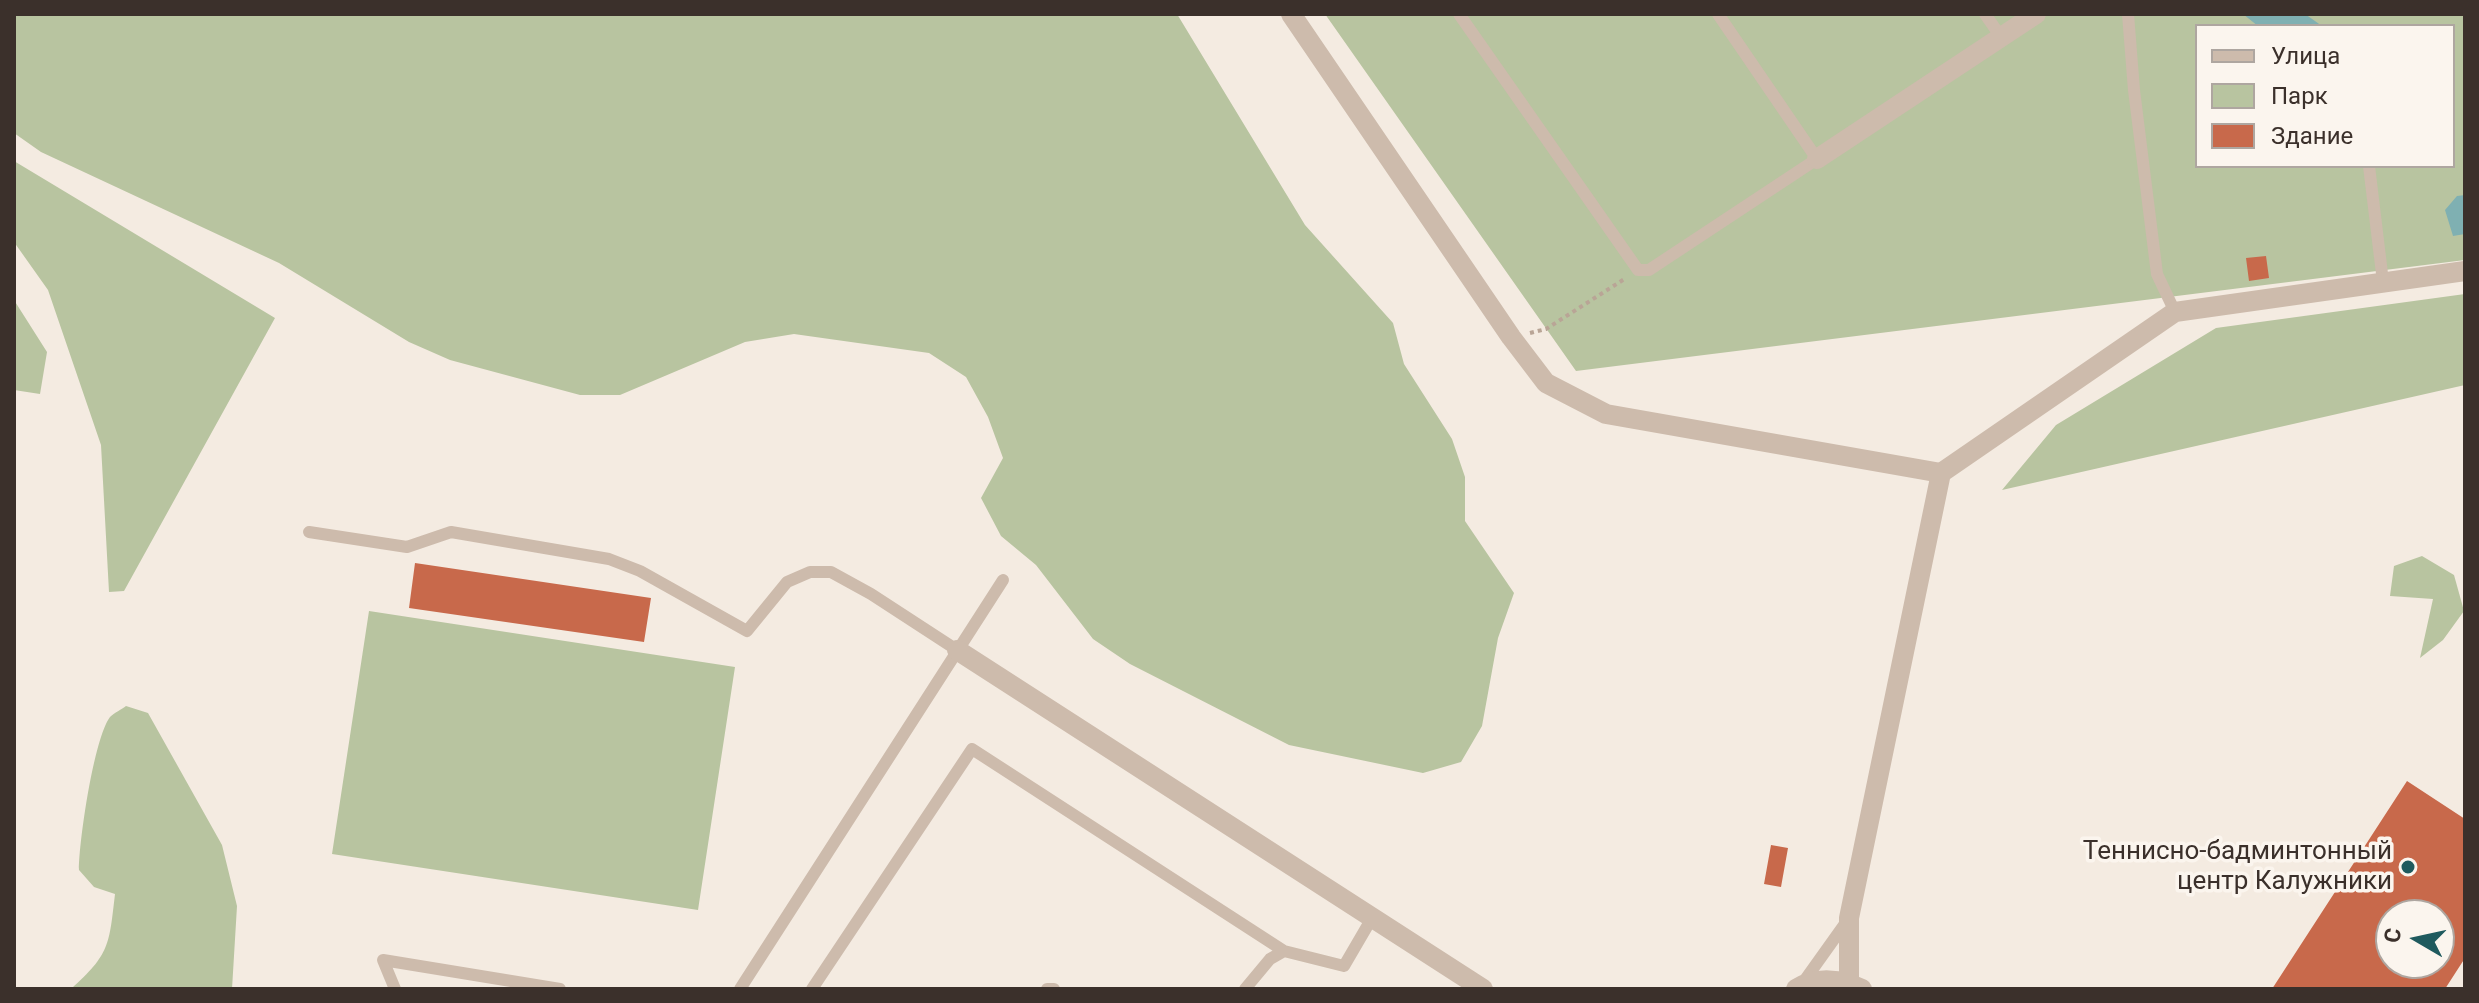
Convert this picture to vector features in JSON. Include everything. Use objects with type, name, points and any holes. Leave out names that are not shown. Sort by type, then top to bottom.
[{"type":"street","points":[[1291,14],[1511,337],[1546,383],[1606,414],[1941,473]]},
{"type":"street","points":[[1817,159],[2036,14]]},
{"type":"street","points":[[1798,987],[1828,980],[1856,986],[1849,918],[1941,473],[2175,312],[2465,271]]},
{"type":"street","points":[[957,650],[1483,989]]},
{"type":"lane","points":[[1459,14],[1638,270],[1649,270],[1817,159],[1718,14]]},
{"type":"lane","points":[[1985,14],[2001,37]]},
{"type":"lane","points":[[2128,14],[2134,90],[2157,274],[2175,312]]},
{"type":"lane","points":[[2369,168],[2383,282]]},
{"type":"lane","points":[[309,532],[407,547],[451,532],[609,559],[640,571],[747,631],[787,582],[810,572],[831,572],[957,650]]},
{"type":"lane","points":[[740,989],[1003,580]]},
{"type":"lane","points":[[812,989],[972,749],[1284,951],[1344,966],[1372,918]]},
{"type":"lane","points":[[1798,987],[1849,918]]},
{"type":"lane","points":[[1245,989],[1270,959],[1284,951]]},
{"type":"lane","points":[[395,989],[383,960],[560,989]]},
{"type":"lane","points":[[1047,989],[1054,989]]},
{"type":"path","points":[[1511,337],[1546,329],[1638,270]]},
{"type":"green space","points":[[14,14],[1177,14],[1305,225],[1393,323],[1404,364],[1452,439],[1465,477],[1465,521],[1514,593],[1498,638],[1482,726],[1461,762],[1423,773],[1289,745],[1130,664],[1093,639],[1036,565],[1001,536],[981,498],[1003,458],[988,417],[966,377],[929,353],[794,334],[745,342],[620,395],[580,395],[450,360],[409,342],[279,263],[41,152],[14,133]]},
{"type":"green space","points":[[1325,14],[2465,14],[2465,260],[1576,371]]},
{"type":"green space","points":[[14,161],[275,318],[124,591],[109,592],[101,445],[48,290],[14,242]]},
{"type":"green space","points":[[2465,294],[2465,385],[2002,490],[2056,425],[2216,328]]},
{"type":"green space","points":[[14,300],[47,352],[40,394],[14,390]]},
{"type":"green space","points":[[2422,556],[2454,575],[2464,611],[2443,640],[2420,658],[2433,599],[2390,596],[2394,566]]},
{"type":"green space","points":[[369,611],[735,667],[698,910],[332,854]]},
{"type":"green space","points":[[126,706],[148,713],[222,845],[237,906],[232,989],[71,989],[93,967],[109,937],[115,894],[94,887],[79,870],[80,856],[88,790],[98,746],[110,717]]},
{"type":"water","points":[[2243,14],[2305,14],[2319,24],[2256,24]]},
{"type":"water","points":[[2465,195],[2465,234],[2453,236],[2445,210],[2457,196]]},
{"type":"building","points":[[2266,256],[2269,278],[2249,281],[2246,258]]},
{"type":"building","points":[[415,563],[651,598],[644,642],[409,608]]},
{"type":"building","name":"Теннисно-бадминтонный центр Калужники","points":[[2407,781],[2465,819],[2465,958],[2455,974],[2455,899],[2375,899],[2375,979],[2451,979],[2445,989],[2272,989]]},
{"type":"building","points":[[1771,845],[1788,848],[1781,887],[1764,884]]},
{"type":"place","name":"Теннисно-бадминтонный центр Калужники","points":[[2408,867]]}]
